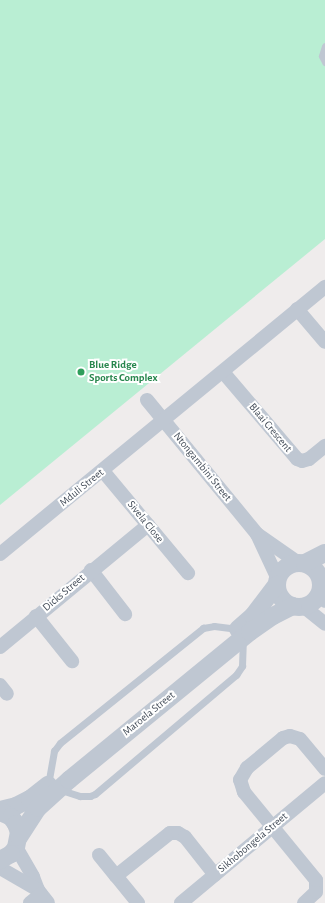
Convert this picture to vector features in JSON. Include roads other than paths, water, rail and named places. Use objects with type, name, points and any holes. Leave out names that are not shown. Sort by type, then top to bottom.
[{"type":"street","points":[[163,419],[223,372],[325,287]]},
{"type":"street","points":[[297,309],[325,342]]},
{"type":"street","name":"Blaai Crescent","points":[[223,372],[297,459],[302,461],[309,459],[325,446]]},
{"type":"street","name":"Ntongambini Street","points":[[147,400],[257,534],[277,581]]},
{"type":"street","name":"Mduli Street","points":[[0,554],[103,471],[163,419]]},
{"type":"street","name":"Sivela Close","points":[[103,471],[188,573]]},
{"type":"street","name":"Dicks Street","points":[[0,647],[91,570],[148,525]]},
{"type":"street","name":"Ntongambini Street","points":[[257,534],[301,562]]},
{"type":"street","name":"Maroela Street","points":[[241,633],[277,581],[282,570],[288,564],[301,562],[325,553]]},
{"type":"street","name":"Maroela Street","points":[[0,811],[30,799],[53,787],[241,633],[273,616],[316,598],[323,589],[316,571],[301,562]]},
{"type":"street","name":"Dicks Street","points":[[91,570],[125,614]]},
{"type":"street","points":[[277,581],[281,598],[298,606],[325,624]]},
{"type":"street","name":"Dicks Street","points":[[36,616],[72,661]]},
{"type":"street","points":[[304,903],[316,892],[316,880],[242,788],[240,780],[244,772],[283,738],[290,736],[300,739],[325,769]]},
{"type":"street","name":"Sikhobongela Street","points":[[181,903],[325,783]]},
{"type":"street","name":"Maroela Street","points":[[0,860],[11,854],[38,808],[53,787]]},
{"type":"street","points":[[0,811],[11,818],[16,824],[17,842],[42,896]]},
{"type":"street","points":[[116,876],[166,835],[173,833],[185,837],[215,875]]},
{"type":"street","points":[[99,855],[138,903]]},
{"type":"street","points":[[0,868],[42,896]]},
{"type":"street","points":[[30,903],[42,896]]},
{"type":"lane","points":[[325,46],[322,56],[325,62]]},
{"type":"lane","points":[[214,626],[241,633],[242,666],[236,675],[95,794],[90,796],[80,796],[53,787],[54,751],[60,743],[203,628],[214,626]]},
{"type":"place","name":"Blue Ridge Sports Complex","points":[[81,372]]}]
